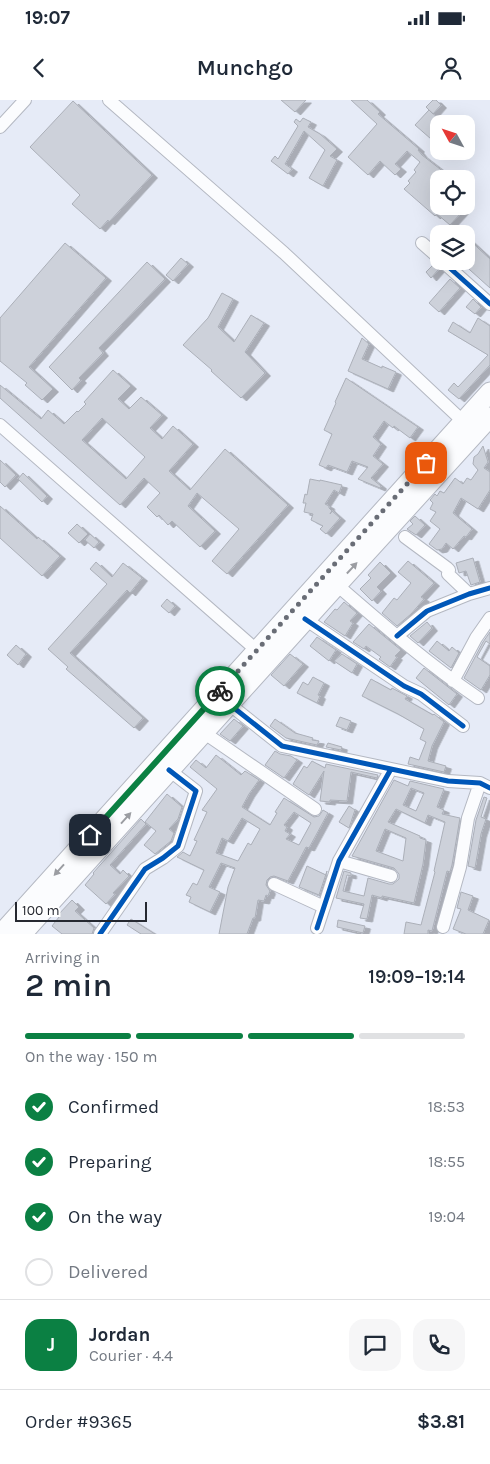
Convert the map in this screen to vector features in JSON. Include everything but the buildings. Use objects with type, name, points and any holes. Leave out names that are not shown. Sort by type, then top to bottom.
[{"type":"highway","points":[[1,934],[262,655],[305,619],[337,585],[470,427],[490,392]]},
{"type":"highway","points":[[22,934],[229,704],[262,655],[316,586],[470,427],[490,417]]},
{"type":"street","points":[[0,127],[25,100]]},
{"type":"street","points":[[109,100],[124,105],[470,427]]},
{"type":"street","points":[[422,243],[430,250]]},
{"type":"street","points":[[452,270],[490,304]]},
{"type":"street","points":[[0,425],[262,655]]},
{"type":"street","points":[[405,537],[447,568],[449,570],[448,574],[469,594]]},
{"type":"street","points":[[337,585],[453,681],[478,698]]},
{"type":"street","points":[[397,636],[427,611],[469,594],[490,588]]},
{"type":"street","points":[[453,681],[476,638],[490,618]]},
{"type":"street","points":[[305,619],[404,686],[421,694],[463,726]]},
{"type":"street","points":[[229,704],[282,746],[448,781],[485,786],[468,818],[460,867],[443,927]]},
{"type":"street","points":[[203,732],[315,808]]},
{"type":"street","points":[[317,928],[339,861],[391,769]]},
{"type":"street","points":[[100,934],[145,869],[178,846],[196,791],[169,770]]},
{"type":"street","points":[[339,861],[391,876]]},
{"type":"street","points":[[274,884],[324,907]]},
{"type":"cycle path","points":[[452,270],[490,304]]},
{"type":"cycle path","points":[[397,636],[427,611],[469,594],[490,588]]},
{"type":"cycle path","points":[[305,619],[404,686],[421,694],[463,726]]},
{"type":"cycle path","points":[[229,704],[282,746],[448,781],[480,783],[490,788]]},
{"type":"cycle path","points":[[317,928],[339,861],[391,769]]},
{"type":"cycle path","points":[[100,934],[145,869],[178,846],[196,791],[169,770]]},
{"type":"way so far","points":[[220,691],[426,463]]},
{"type":"route","points":[[90,835],[220,691]]}]
